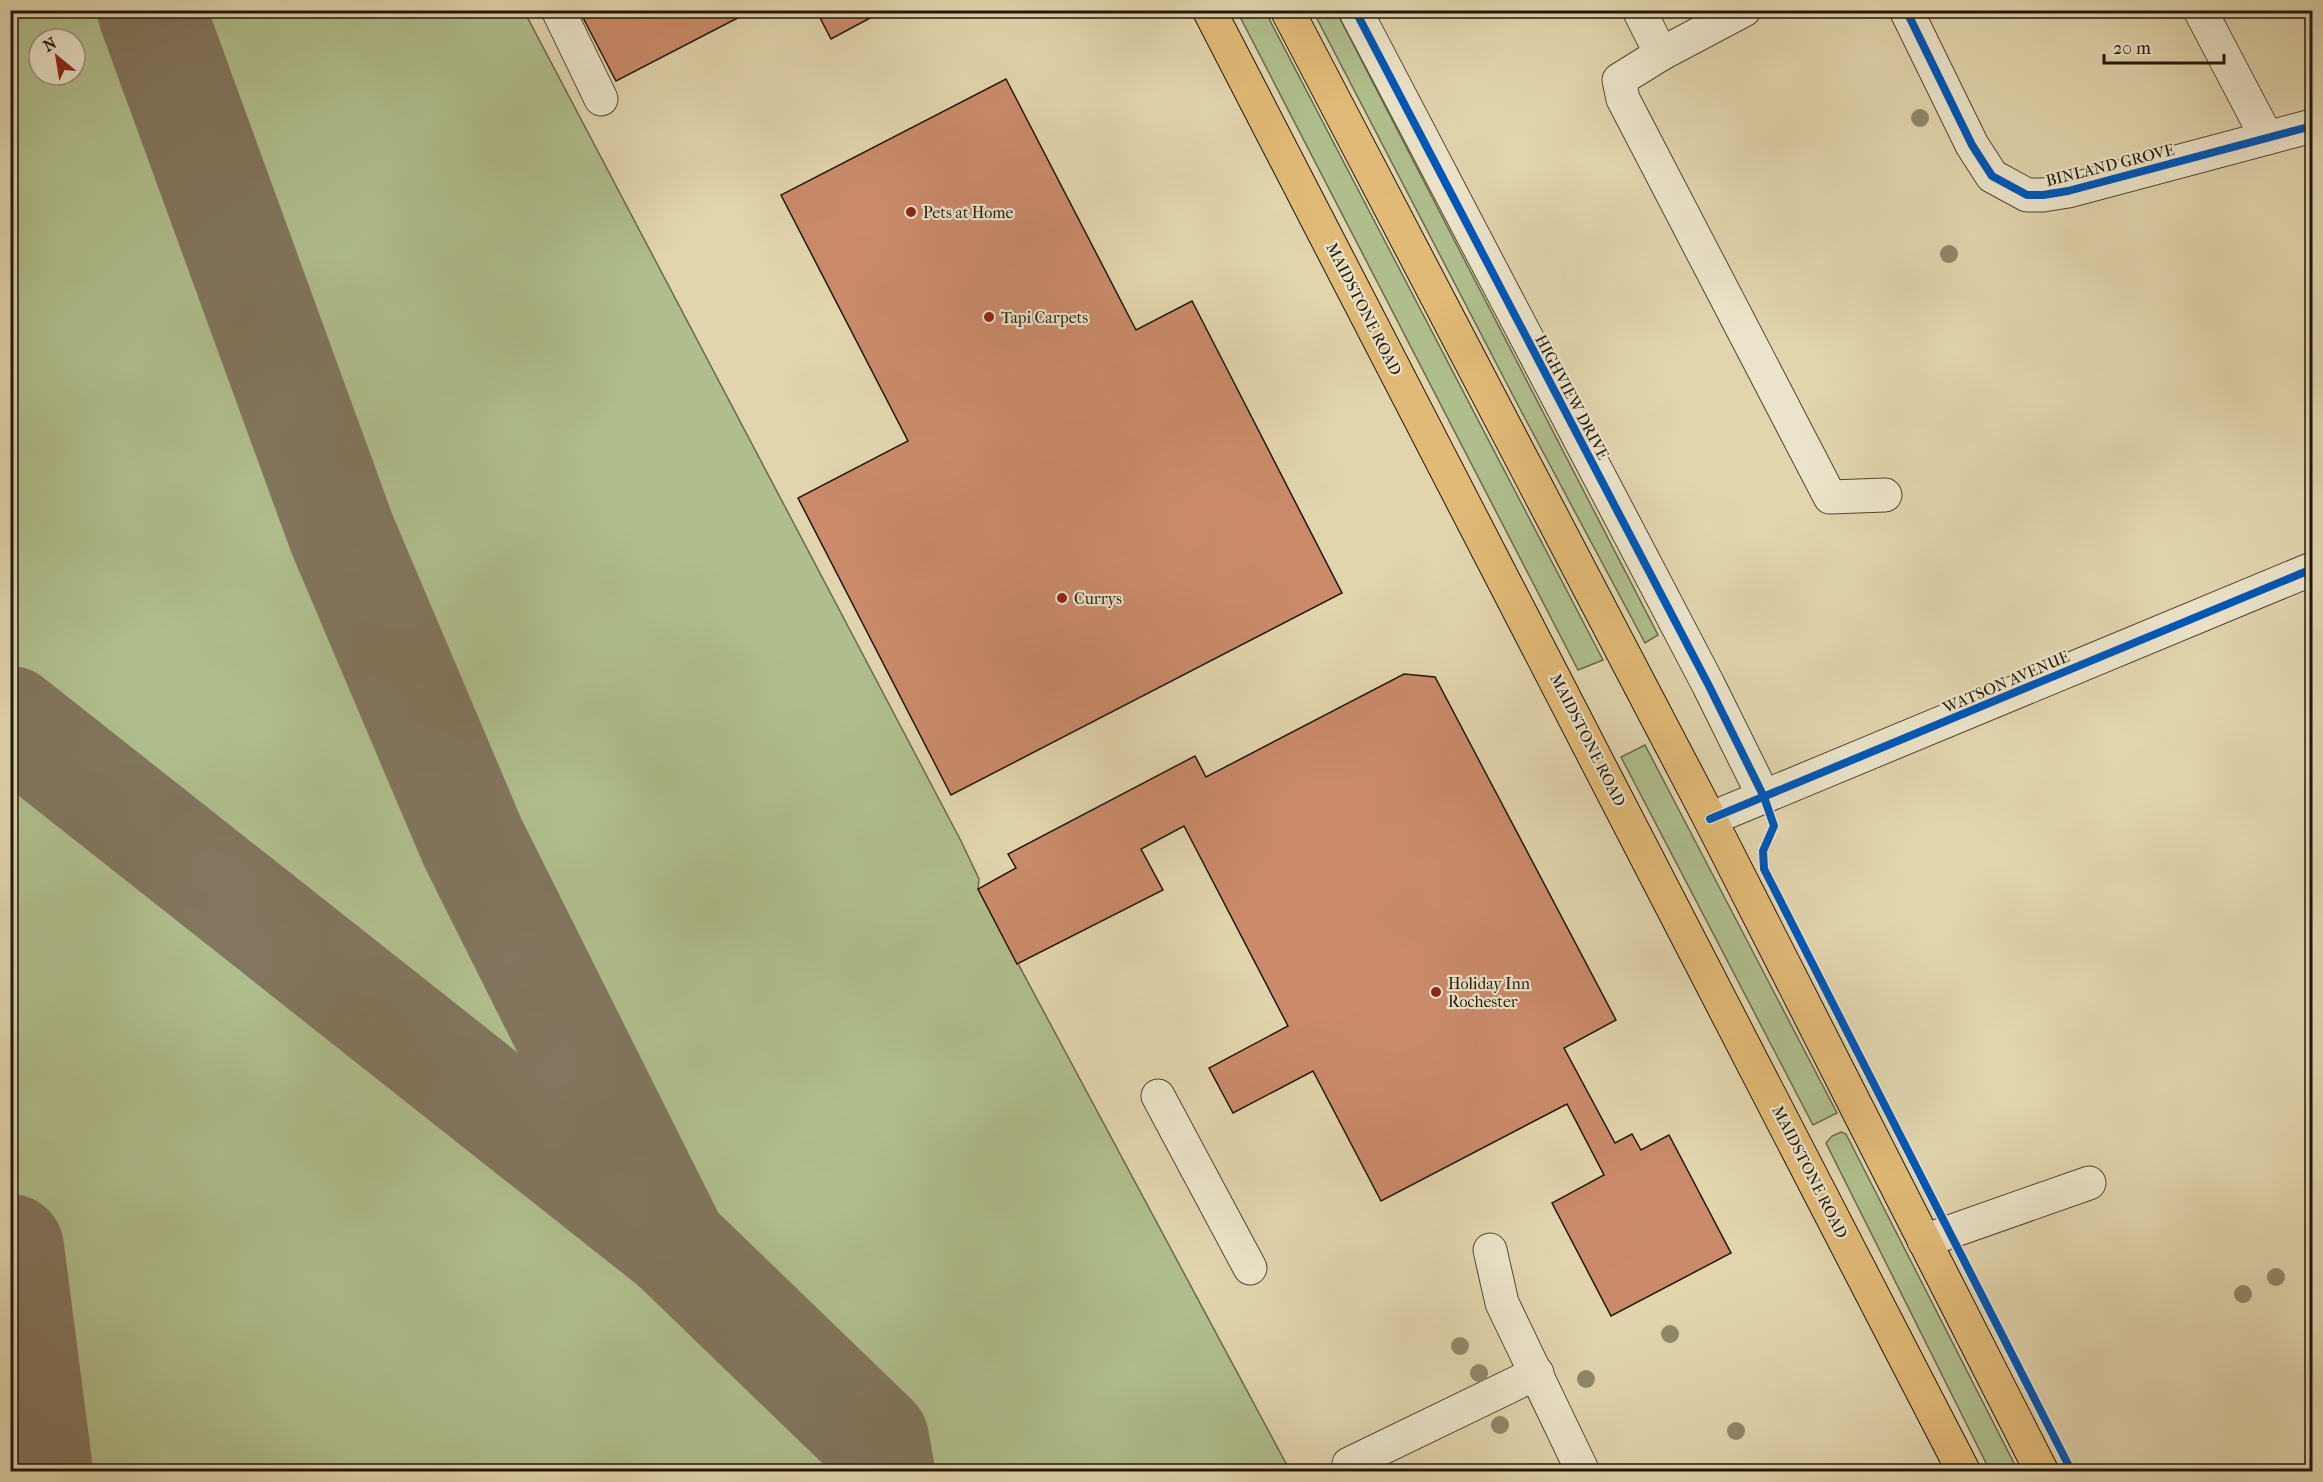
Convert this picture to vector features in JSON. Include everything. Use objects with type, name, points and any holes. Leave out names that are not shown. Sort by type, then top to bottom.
[{"type":"main road","name":"MAIDSTONE ROAD","points":[[1209,10],[1964,1472]]},
{"type":"main road","points":[[1287,10],[1710,819],[2042,1472]]},
{"type":"street","points":[[558,10],[601,99]]},
{"type":"street","name":"HIGHVIEW DRIVE","points":[[1355,10],[1708,684],[1764,797]]},
{"type":"street","points":[[1639,10],[1661,54]]},
{"type":"street","points":[[1744,10],[1661,54],[1619,80],[1623,99],[1830,497],[1885,495]]},
{"type":"street","name":"BINLAND GROVE","points":[[1906,10],[1972,145],[1992,176],[2027,195],[2068,191],[2313,126]]},
{"type":"street","points":[[2200,10],[2267,138]]},
{"type":"street","name":"WATSON AVENUE","points":[[1710,819],[2313,569]]},
{"type":"street","points":[[1158,1096],[1250,1268]]},
{"type":"street","points":[[1924,1241],[2089,1183]]},
{"type":"street","points":[[1490,1250],[1502,1303],[1583,1472]]},
{"type":"street","points":[[1349,1464],[1537,1373]]},
{"type":"green space","points":[[10,11],[524,11],[961,841],[979,879],[978,889],[1290,1471],[11,1471]]},
{"type":"green space","points":[[1237,11],[1265,11],[1603,660],[1578,670]]},
{"type":"green space","points":[[1313,11],[1336,11],[1658,635],[1645,643],[1520,409]]},
{"type":"green space","points":[[1645,745],[1837,1113],[1813,1125],[1621,757]]},
{"type":"green space","points":[[1841,1132],[1846,1134],[2018,1471],[1990,1471],[1826,1143],[1832,1136]]},
{"type":"building","points":[[579,10],[753,10],[616,81]]},
{"type":"building","points":[[816,10],[885,10],[831,39]]},
{"type":"building","points":[[1006,79],[1136,330],[1192,301],[1342,593],[951,795],[798,498],[908,441],[781,195]]},
{"type":"building","name":"Holiday Inn Rochester","points":[[1404,674],[1435,677],[1616,1020],[1564,1048],[1615,1143],[1632,1134],[1641,1150],[1669,1135],[1731,1253],[1611,1316],[1552,1203],[1604,1175],[1567,1104],[1381,1201],[1313,1071],[1233,1113],[1209,1068],[1288,1026],[1184,826],[1141,849],[1163,890],[1017,964],[978,889],[1016,868],[1008,854],[1195,756],[1206,777]]},
{"type":"taxiway","points":[[151,10],[342,534],[473,843],[674,1245]]},
{"type":"taxiway","points":[[10,720],[674,1245],[875,1439],[881,1472]]},
{"type":"taxiway","points":[[10,1248],[39,1472]]},
{"type":"cycle path","points":[[1355,10],[1708,684],[1764,797],[1774,826],[1763,851],[1764,869],[2072,1472]]},
{"type":"cycle path","points":[[1906,10],[1972,145],[1992,176],[2027,195],[2068,191],[2312,126]]},
{"type":"cycle path","points":[[1710,819],[2312,569]]},
{"type":"place","name":"Pets at Home","points":[[911,212]]},
{"type":"place","name":"Tapi Carpets","points":[[989,317]]},
{"type":"place","name":"Currys","points":[[1062,598]]},
{"type":"place","name":"Holiday Inn Rochester","points":[[1436,992]]}]
